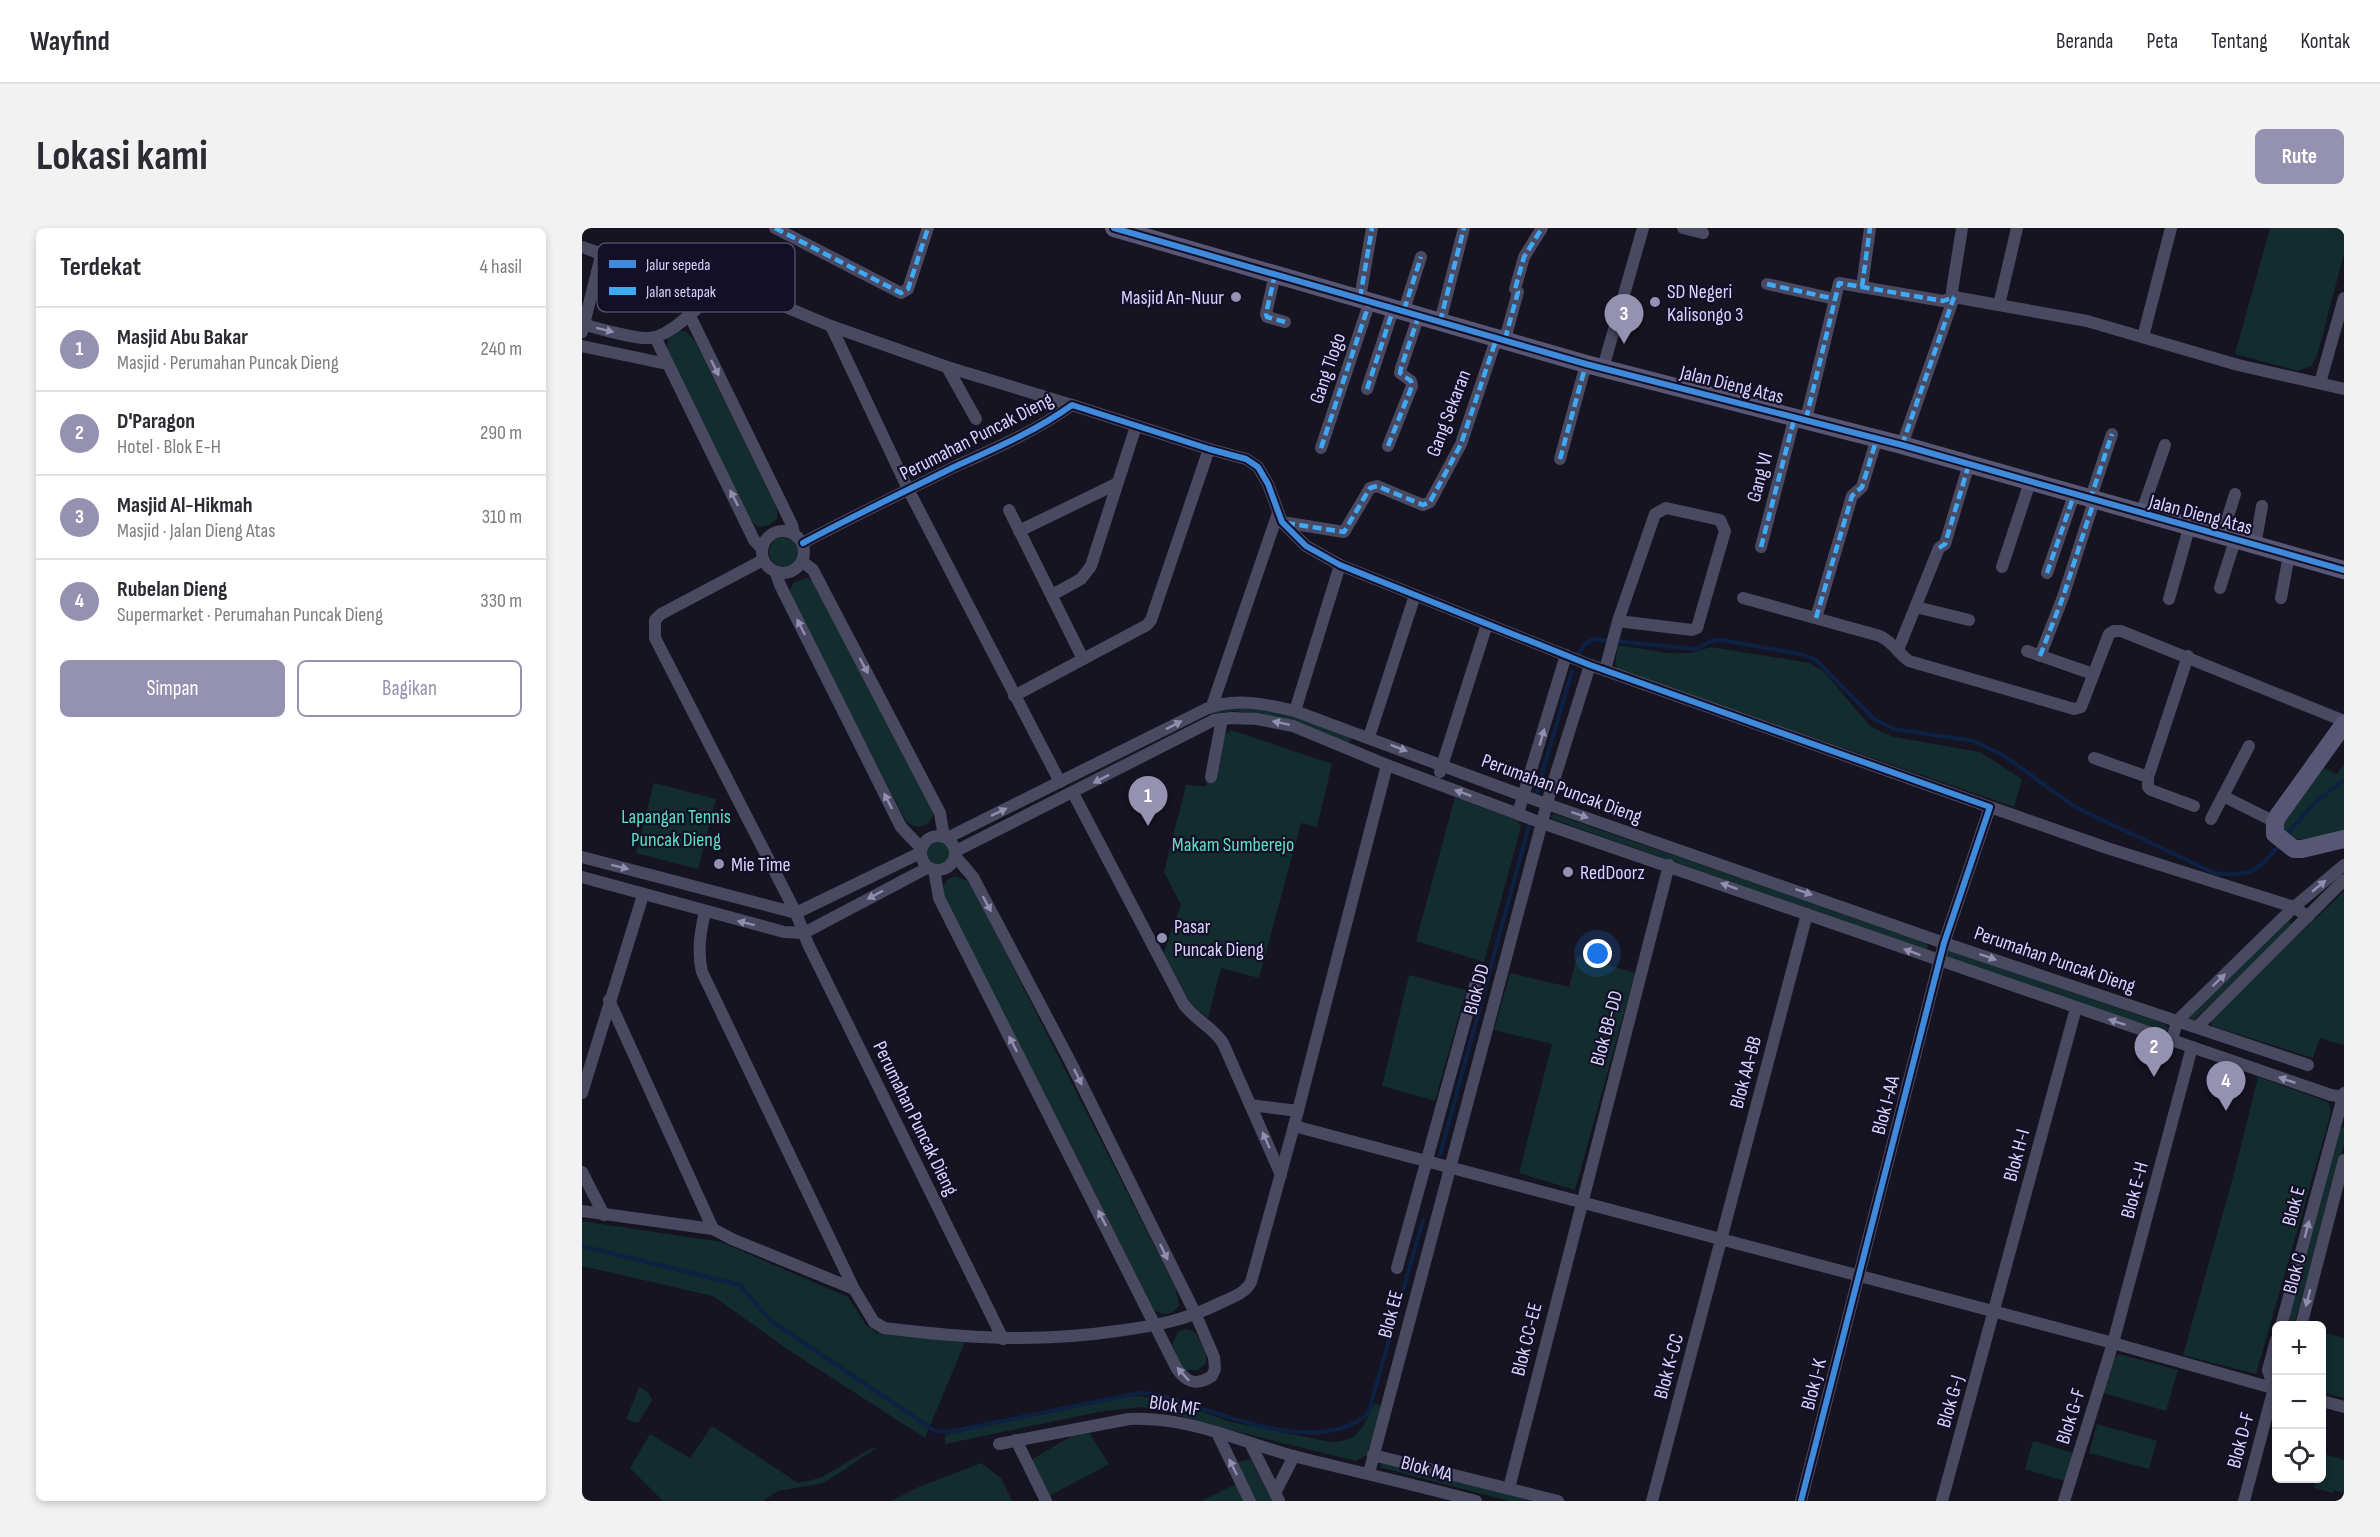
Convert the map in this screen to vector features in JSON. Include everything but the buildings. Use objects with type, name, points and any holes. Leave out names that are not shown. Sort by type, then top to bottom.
[{"type":"street","points":[[775,228],[901,293],[908,289],[928,228]]},
{"type":"street","name":"Jalan Dieng Atas","points":[[1114,228],[1595,366],[1877,438],[2344,570]]},
{"type":"street","name":"Gang Tlogo","points":[[1321,448],[1365,299],[1372,228]]},
{"type":"street","points":[[1440,321],[1464,228]]},
{"type":"street","points":[[1501,338],[1518,292],[1515,289],[1524,256],[1542,228]]},
{"type":"street","points":[[1560,459],[1595,366],[1642,228]]},
{"type":"street","points":[[1683,228],[1703,233]]},
{"type":"street","points":[[1862,287],[1870,228]]},
{"type":"street","points":[[1902,445],[1953,297],[1962,228]]},
{"type":"street","points":[[1999,305],[2017,228]]},
{"type":"street","points":[[2143,337],[2171,228]]},
{"type":"street","points":[[582,247],[597,252]]},
{"type":"street","points":[[1388,446],[1412,386],[1411,381],[1400,372],[1406,311],[1421,257]]},
{"type":"street","points":[[597,272],[583,327],[655,337],[694,312]]},
{"type":"street","points":[[1275,274],[1266,314],[1267,317],[1285,322]]},
{"type":"street","points":[[1767,284],[1835,299],[1839,283],[1943,301],[1953,297],[2087,321],[2231,363],[2344,389]]},
{"type":"street","points":[[2320,382],[2344,298]]},
{"type":"street","name":"Gang VI","points":[[1761,547],[1835,299]]},
{"type":"street","points":[[795,311],[947,367],[1072,405]]},
{"type":"street","points":[[1366,389],[1406,311]]},
{"type":"street","points":[[655,337],[763,555],[766,566],[776,573],[794,571],[803,562],[805,550],[690,316]]},
{"type":"street","points":[[831,326],[908,489],[1060,782]]},
{"type":"street","name":"Gang Sekaran","points":[[1280,518],[1344,532],[1370,488],[1377,486],[1423,505],[1430,502],[1461,444],[1501,338]]},
{"type":"street","points":[[582,346],[667,364]]},
{"type":"street","points":[[947,367],[976,419]]},
{"type":"street","name":"Perumahan Puncak Dieng","points":[[799,538],[1000,446],[1054,418],[1072,405],[1246,459],[1258,467],[1268,484],[1280,518]]},
{"type":"street","points":[[1052,595],[1081,579],[1091,566],[1136,426]]},
{"type":"street","points":[[2047,573],[2086,498],[2112,434]]},
{"type":"street","points":[[1816,618],[1852,496],[1862,487],[1877,438]]},
{"type":"street","points":[[2141,514],[2165,445]]},
{"type":"street","points":[[1014,696],[1141,630],[1151,620],[1209,449]]},
{"type":"street","points":[[1898,650],[1939,548],[1945,544],[1969,464]]},
{"type":"street","points":[[2002,567],[2030,482]]},
{"type":"street","points":[[1019,531],[1116,484]]},
{"type":"street","points":[[2220,588],[2235,494]]},
{"type":"street","points":[[2040,656],[2063,597],[2086,498]]},
{"type":"street","points":[[2255,546],[2262,506]]},
{"type":"street","points":[[1605,670],[1617,625],[1655,514],[1666,508],[1720,520],[1725,531],[1697,628],[1692,630],[1617,625]]},
{"type":"street","points":[[1009,510],[1083,659]]},
{"type":"street","points":[[1212,706],[1280,518],[1306,546],[1341,565],[1590,665],[2107,848],[2294,908],[2308,917]]},
{"type":"street","points":[[2169,599],[2189,528]]},
{"type":"street","points":[[763,555],[768,537],[774,533],[788,531],[799,538]]},
{"type":"street","name":"Perumahan Puncak Dieng","points":[[763,555],[662,614],[655,620],[655,638],[796,913],[1003,1340]]},
{"type":"street","points":[[2281,598],[2289,555]]},
{"type":"street","points":[[776,573],[901,827],[921,850],[923,862],[931,869],[939,898],[1177,1369],[1184,1379],[1191,1382],[1201,1382],[1212,1377],[1215,1364],[1196,1315],[1071,1063],[973,877],[946,837],[940,813],[813,570],[803,562]]},
{"type":"street","points":[[1295,711],[1341,565]]},
{"type":"street","points":[[1371,758],[1369,737],[1415,595]]},
{"type":"street","points":[[1743,598],[1880,636],[1894,644],[1909,661],[2074,709],[2080,707],[2106,640],[2114,630],[2121,631],[2344,722],[2279,834]]},
{"type":"street","points":[[1916,607],[1969,620]]},
{"type":"street","points":[[1437,783],[1487,624]]},
{"type":"street","points":[[2027,651],[2093,674]]},
{"type":"street","points":[[1518,813],[1566,655]]},
{"type":"street","points":[[2188,657],[2148,777],[2148,787],[2194,806]]},
{"type":"street","name":"Blok DD","points":[[1445,1164],[1546,804],[1590,665]]},
{"type":"street","name":"Perumahan Puncak Dieng","points":[[946,837],[1212,706],[1247,702],[1295,711],[1546,804],[1944,943],[2308,1065]]},
{"type":"street","points":[[1199,712],[1206,725]]},
{"type":"street","points":[[582,877],[784,932],[804,933],[931,869],[948,868],[955,853],[1206,725],[1222,719]]},
{"type":"street","points":[[1211,777],[1222,719]]},
{"type":"street","name":"Perumahan Puncak Dieng","points":[[1222,719],[1257,719],[1284,723],[1387,765],[1542,823],[2331,1095],[2344,1096]]},
{"type":"street","points":[[1352,750],[1369,737]]},
{"type":"street","points":[[2211,819],[2249,746]]},
{"type":"street","points":[[2094,758],[2148,777]]},
{"type":"street","points":[[705,912],[699,960],[702,972],[854,1289],[874,1322],[880,1327],[1003,1340],[1080,1336],[1157,1326],[1196,1315],[1248,1288],[1251,1282],[1298,1111],[1387,765]]},
{"type":"street","points":[[1073,793],[1183,1003],[1188,1011],[1219,1037],[1281,1175]]},
{"type":"street","points":[[2223,796],[2302,849],[2344,838]]},
{"type":"street","name":"Blok I-AA","points":[[1858,1275],[1944,943],[1990,807]]},
{"type":"street","points":[[582,857],[796,913],[921,850],[930,837],[946,837]]},
{"type":"street","name":"Blok BB-DD","points":[[1581,1201],[1669,865]]},
{"type":"street","points":[[2172,1040],[2178,1021],[2294,908],[2344,865]]},
{"type":"street","points":[[2197,1027],[2344,880]]},
{"type":"street","points":[[582,1093],[643,895]]},
{"type":"street","name":"Blok AA-BB","points":[[1721,1240],[1807,914]]},
{"type":"street","points":[[1397,1268],[1479,971]]},
{"type":"street","points":[[609,1000],[713,1228]]},
{"type":"street","name":"Blok H-I","points":[[1995,1312],[2076,1008]]},
{"type":"street","name":"Blok E-H","points":[[2113,1343],[2192,1047]]},
{"type":"street","name":"Blok E","points":[[2282,1321],[2344,1096]]},
{"type":"street","points":[[1250,1105],[1298,1111]]},
{"type":"street","points":[[1294,1126],[1445,1164],[2272,1387]]},
{"type":"street","name":"Blok C","points":[[2302,1321],[2344,1160]]},
{"type":"street","name":"Blok EE","points":[[1369,1473],[1445,1164]]},
{"type":"street","points":[[582,1172],[604,1215]]},
{"type":"street","name":"Blok CC-EE","points":[[1509,1488],[1581,1201]]},
{"type":"street","points":[[582,1211],[713,1228],[732,1239],[854,1289]]},
{"type":"street","name":"Blok K-CC","points":[[1652,1501],[1721,1240]]},
{"type":"street","name":"Blok J-K","points":[[1801,1501],[1858,1275]]},
{"type":"street","name":"Blok G-J","points":[[1942,1501],[1995,1312]]},
{"type":"street","name":"Blok G-F","points":[[2064,1501],[2113,1343]]},
{"type":"street","points":[[2272,1357],[2268,1370],[2272,1379]]},
{"type":"street","name":"Blok D-F","points":[[2244,1501],[2272,1402]]},
{"type":"street","points":[[2326,1402],[2344,1407]]},
{"type":"street","name":"Blok MF","points":[[999,1444],[1129,1419],[1149,1418],[1188,1424],[1217,1433],[1250,1501]]},
{"type":"street","name":"Blok MA","points":[[1217,1433],[1294,1456],[1476,1501]]},
{"type":"street","points":[[1016,1440],[1046,1501]]},
{"type":"street","points":[[1250,1443],[1277,1497]]},
{"type":"street","points":[[1373,1455],[1558,1501]]},
{"type":"street","points":[[1277,1497],[1294,1456]]},
{"type":"green space","points":[[2270,228],[2344,228],[2344,254],[2317,356],[2311,366],[2298,371],[2235,354]]},
{"type":"green space","points":[[678,331],[685,331],[695,341],[777,508],[777,519],[769,525],[758,527],[751,521],[667,349],[668,338]]},
{"type":"green space","points":[[784,537],[794,542],[799,552],[794,562],[784,567],[774,562],[769,552],[774,542]]},
{"type":"green space","points":[[806,578],[812,580],[934,812],[930,821],[923,826],[915,826],[906,821],[791,599],[789,593],[793,583]]},
{"type":"green space","points":[[1618,645],[1668,653],[1690,653],[1711,647],[1810,663],[1825,673],[1871,727],[1894,737],[1980,752],[2022,779],[2014,807],[1619,670],[1615,665]]},
{"type":"green space","points":[[1232,706],[1287,714],[1351,738],[1348,742],[1250,713],[1234,711],[1212,714],[1212,712]]},
{"type":"green space","name":"Makam Sumberejo","points":[[1231,730],[1332,764],[1317,827],[1301,823],[1259,978],[1221,968],[1208,1018],[1192,1005],[1163,954],[1181,905],[1164,872],[1186,785],[1206,786],[1214,743]]},
{"type":"green space","points":[[2344,764],[2344,834],[2310,841],[2295,838],[2280,826],[2285,814],[2324,768],[2337,774]]},
{"type":"green space","name":"Lapangan Tennis Puncak Dieng","points":[[654,783],[716,799],[698,869],[636,853]]},
{"type":"green space","points":[[1455,797],[1518,821],[1521,827],[1484,962],[1416,941]]},
{"type":"green space","points":[[1554,814],[1925,942],[1929,947],[1923,949],[1552,819],[1551,816]]},
{"type":"green space","points":[[938,839],[947,843],[951,852],[947,861],[938,865],[929,861],[925,852],[929,843]]},
{"type":"green space","points":[[955,876],[970,882],[1176,1289],[1179,1306],[1171,1313],[1164,1314],[1154,1310],[943,894],[945,883]]},
{"type":"green space","points":[[2344,891],[2344,1045],[2320,1038],[2313,1058],[2212,1026],[2210,1020]]},
{"type":"green space","points":[[2288,921],[2291,926],[2192,1022],[2188,1023],[2188,1018]]},
{"type":"green space","points":[[1951,951],[2165,1024],[2169,1029],[2166,1032],[1946,957],[1947,952]]},
{"type":"green space","points":[[1577,956],[1635,973],[1575,1190],[1519,1173],[1552,1044],[1494,1030],[1510,973],[1569,987]]},
{"type":"green space","points":[[1409,975],[1466,990],[1435,1101],[1382,1086]]},
{"type":"green space","points":[[2258,1077],[2328,1102],[2331,1113],[2256,1374],[2183,1355],[2235,1170]]},
{"type":"green space","points":[[2344,1127],[2344,1144],[2295,1321],[2287,1321],[2340,1128]]},
{"type":"green space","points":[[582,1221],[721,1242],[848,1297],[866,1325],[877,1333],[965,1342],[925,1438],[787,1349],[713,1296],[582,1266]]},
{"type":"green space","points":[[1186,1329],[1195,1332],[1206,1351],[1206,1363],[1198,1370],[1186,1370],[1181,1365],[1172,1344],[1178,1332]]},
{"type":"green space","points":[[2326,1333],[2344,1338],[2344,1398],[2326,1393]]},
{"type":"green space","points":[[2119,1354],[2178,1370],[2166,1411],[2103,1393],[2114,1358]]},
{"type":"green space","points":[[639,1387],[648,1392],[652,1400],[638,1423],[628,1420],[627,1417]]},
{"type":"green space","points":[[1139,1396],[1173,1401],[1231,1422],[1331,1442],[1354,1436],[1363,1426],[1375,1403],[1381,1406],[1367,1455],[1356,1461],[1141,1407],[1098,1412],[945,1444],[945,1435],[1124,1397]]},
{"type":"green space","points":[[2097,1424],[2157,1441],[2149,1469],[2089,1453]]},
{"type":"green space","points":[[712,1426],[798,1483],[820,1478],[870,1449],[878,1447],[824,1483],[778,1491],[763,1501],[663,1501],[630,1468],[650,1434],[690,1458]]},
{"type":"green space","points":[[1088,1431],[1109,1464],[1049,1496],[1031,1463],[1034,1458],[1077,1433]]},
{"type":"green space","points":[[2033,1441],[2074,1453],[2064,1481],[2025,1469]]},
{"type":"green space","points":[[2326,1454],[2344,1460],[2344,1493],[2334,1490],[2333,1493],[2314,1488],[2315,1483],[2326,1483]]},
{"type":"green space","points":[[1248,1459],[1251,1460],[1272,1501],[1257,1501],[1238,1464]]},
{"type":"green space","points":[[1382,1462],[1534,1501],[1509,1501],[1383,1468],[1380,1467]]},
{"type":"green space","points":[[981,1463],[1001,1478],[1012,1501],[891,1501],[921,1486]]},
{"type":"green space","points":[[1236,1484],[1244,1501],[1201,1501]]},
{"type":"waterway","points":[[1578,654],[1584,645],[1593,639],[1696,649],[1711,641],[1721,640],[1801,654],[1816,660],[1874,719],[1894,729],[1974,741],[2003,755],[2075,807],[2214,873],[2237,874],[2253,870],[2265,861],[2280,844]]},
{"type":"waterway","points":[[1536,795],[1572,671]]},
{"type":"waterway","points":[[2286,836],[2306,812],[2344,781]]},
{"type":"waterway","points":[[1440,1155],[1529,825]]},
{"type":"waterway","points":[[582,1246],[740,1285],[771,1321],[935,1431],[949,1432],[1138,1393],[1167,1397],[1260,1426],[1307,1432],[1329,1431],[1350,1425],[1368,1414],[1423,1220]]},
{"type":"marked path","points":[[775,228],[901,293],[908,289],[928,228]]},
{"type":"marked path","points":[[1360,298],[1372,228]]},
{"type":"marked path","points":[[1440,322],[1464,228]]},
{"type":"marked path","points":[[1505,339],[1518,292],[1515,289],[1524,257],[1542,228]]},
{"type":"marked path","points":[[1862,287],[1870,228]]},
{"type":"marked path","points":[[1404,310],[1421,257]]},
{"type":"marked path","points":[[1275,274],[1266,314],[1267,317],[1285,322]]},
{"type":"marked path","points":[[1806,419],[1839,283],[1943,301],[1954,297]]},
{"type":"marked path","points":[[1767,284],[1835,299]]},
{"type":"marked path","points":[[1902,445],[1954,297]]},
{"type":"marked path","points":[[1321,448],[1370,301]]},
{"type":"marked path","points":[[1367,389],[1394,307]]},
{"type":"marked path","points":[[1388,446],[1412,386],[1411,381],[1400,373],[1419,315]]},
{"type":"marked path","points":[[1286,523],[1344,532],[1370,488],[1377,486],[1423,505],[1430,502],[1461,444],[1497,337]]},
{"type":"marked path","points":[[1560,459],[1586,364]]},
{"type":"marked path","points":[[1761,547],[1795,416]]},
{"type":"marked path","points":[[2090,500],[2112,434]]},
{"type":"marked path","points":[[1816,618],[1852,496],[1862,487],[1877,438]]},
{"type":"marked path","points":[[1939,548],[1945,544],[1969,464]]},
{"type":"marked path","points":[[2047,573],[2074,495]]},
{"type":"marked path","points":[[2040,656],[2063,597],[2094,501]]},
{"type":"cycle path","points":[[1114,228],[1586,364],[1902,445],[2344,570]]},
{"type":"cycle path","points":[[803,543],[1014,439],[1072,405],[1246,459],[1258,467],[1268,484],[1282,522],[1306,546],[1340,565],[1590,665],[1990,807],[1944,943],[1801,1501]]},
{"type":"place","name":"Masjid An-Nuur","points":[[1236,297]]},
{"type":"place","name":"SD Negeri Kalisongo 3","points":[[1655,302]]},
{"type":"place","name":"Masjid Al-Hikmah","points":[[1624,344]]},
{"type":"place","name":"Masjid Abu Bakar","points":[[1148,826]]},
{"type":"place","name":"Mie Time","points":[[719,864]]},
{"type":"place","name":"RedDoorz","points":[[1568,872]]},
{"type":"place","name":"Pasar Puncak Dieng","points":[[1162,938]]},
{"type":"place","name":"D'Paragon","points":[[2154,1077]]},
{"type":"place","name":"Rubelan Dieng","points":[[2226,1111]]}]
